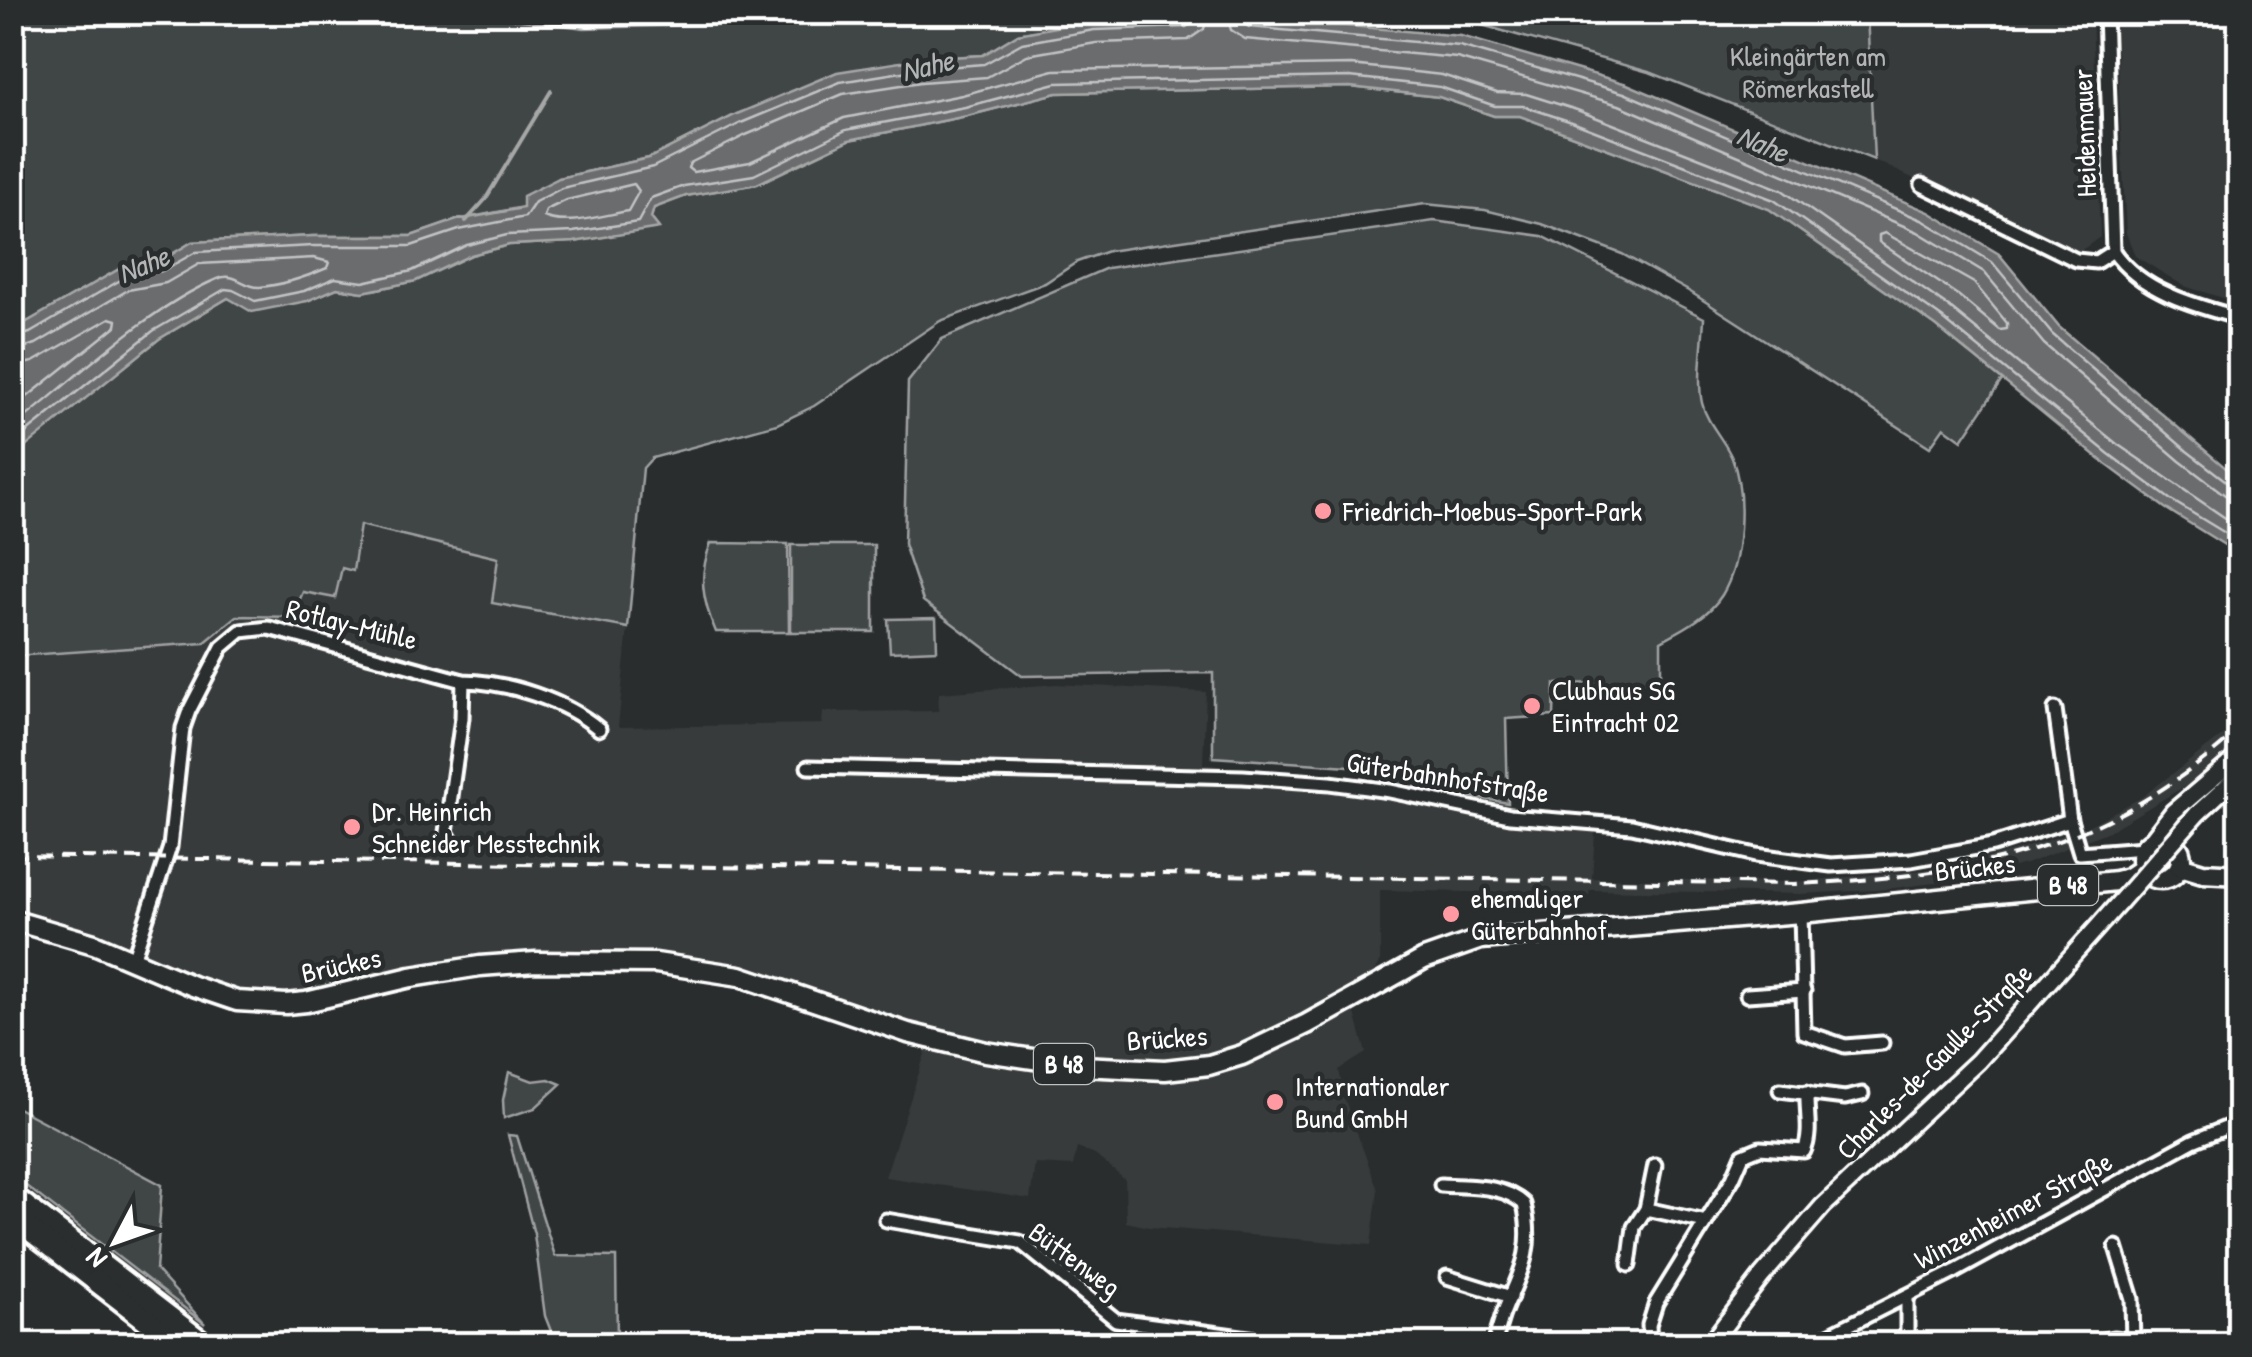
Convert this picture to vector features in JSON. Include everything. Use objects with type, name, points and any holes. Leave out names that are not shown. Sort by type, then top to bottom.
[{"type":"highway","points":[[12,1196],[204,1344]]},
{"type":"highway","points":[[12,1216],[178,1344]]},
{"type":"main road","points":[[2162,838],[2174,843],[2181,854],[2180,866],[2166,878],[2153,877],[2141,858],[2147,845],[2162,838]]},
{"type":"main road","points":[[2180,866],[2202,873],[2240,875]]},
{"type":"main road","name":"Brückes","points":[[12,920],[75,937],[237,1001],[286,1004],[480,966],[628,962],[691,966],[740,976],[871,1022],[957,1046],[1081,1066],[1166,1070],[1209,1065],[1242,1055],[1307,1024],[1424,958],[1480,939],[1802,914],[2116,881],[2144,868]]},
{"type":"street","points":[[547,12],[709,12]]},
{"type":"street","name":"Heidenmauer","points":[[2105,12],[2112,251]]},
{"type":"street","points":[[1922,186],[2076,260],[2096,262],[2112,251],[2135,275],[2158,290],[2240,318]]},
{"type":"street","name":"Rotlay-Mühle","points":[[133,960],[170,848],[183,728],[222,647],[242,631],[269,628],[462,681],[484,682],[580,713],[599,729]]},
{"type":"street","points":[[450,839],[446,832],[462,718],[462,681]]},
{"type":"street","points":[[2055,709],[2070,820],[2080,853],[2147,845],[2179,806],[2240,755]]},
{"type":"street","name":"Güterbahnhofstraße","points":[[808,767],[1242,777],[1330,783],[1510,816],[1632,826],[1756,855],[1831,864],[1928,857],[1993,844],[2070,820]]},
{"type":"street","name":"Charles-de-Gaulle-Straße","points":[[1710,1344],[1823,1206],[1978,1061],[2197,814],[2238,778]]},
{"type":"street","points":[[1802,914],[1804,1032],[1845,1046],[1882,1043]]},
{"type":"street","points":[[1747,994],[1804,991]]},
{"type":"street","points":[[1780,1090],[1846,1098],[1862,1094]]},
{"type":"street","points":[[1650,1344],[1649,1325],[1656,1303],[1733,1178],[1742,1155],[1760,1148],[1804,1151],[1810,1139],[1806,1124],[1807,1092]]},
{"type":"street","name":"Winzenheimer Straße","points":[[1811,1344],[2193,1140],[2240,1122]]},
{"type":"street","points":[[1629,1265],[1634,1227],[1646,1209],[1655,1165]]},
{"type":"street","points":[[1441,1185],[1497,1190],[1524,1204],[1527,1259],[1501,1318],[1495,1344]]},
{"type":"street","points":[[1646,1209],[1706,1222]]},
{"type":"street","name":"Büttenweg","points":[[886,1220],[1020,1242],[1116,1320],[1294,1344]]},
{"type":"street","points":[[2084,1344],[2113,1338],[2133,1342],[2132,1299],[2116,1247]]},
{"type":"street","points":[[1447,1277],[1511,1297]]},
{"type":"street","points":[[1906,1344],[1907,1296]]},
{"type":"shaded area","points":[[1867,13],[2092,13],[2100,237],[2075,255],[1874,160]]},
{"type":"shaded area","points":[[2115,13],[2239,13],[2239,303],[2184,286],[2135,256],[2126,233]]},
{"type":"shaded area","points":[[359,524],[498,558],[493,604],[628,628],[618,727],[822,724],[823,712],[938,711],[939,693],[1056,684],[1206,692],[1203,764],[1511,807],[1511,814],[1596,818],[1592,878],[1793,882],[1945,868],[2086,827],[2142,797],[2239,723],[2239,744],[2189,784],[2109,831],[2026,864],[1951,881],[1800,894],[1590,890],[1589,895],[1380,890],[1380,963],[1353,1006],[1366,1053],[1339,1070],[1346,1103],[1378,1190],[1371,1245],[1149,1227],[1126,1222],[1125,1180],[1095,1155],[1077,1148],[1073,1166],[1035,1164],[1030,1199],[885,1177],[926,1051],[747,988],[656,973],[545,970],[426,982],[304,1011],[254,1012],[51,938],[13,929],[13,656],[204,643],[237,616],[292,617],[303,591],[342,567],[353,570]]},
{"type":"green space","points":[[458,12],[584,28],[699,25],[851,12],[1322,13],[1322,25],[1236,16],[1093,20],[1018,34],[983,55],[919,59],[737,114],[649,158],[559,178],[523,207],[457,220],[411,236],[192,242],[159,262],[121,268],[13,330],[13,13]]},
{"type":"green space","name":"Kleingärten am Römerkastell","points":[[1464,13],[1867,13],[1874,160],[1652,73],[1464,20]]},
{"type":"green space","points":[[1350,87],[1439,97],[1494,116],[1520,116],[1769,209],[1936,326],[2002,380],[1962,440],[1944,427],[1930,447],[1692,293],[1622,254],[1542,224],[1485,210],[1425,204],[1108,251],[1077,262],[1045,283],[940,321],[814,406],[777,424],[652,458],[643,468],[628,628],[492,603],[498,558],[360,525],[353,571],[342,568],[335,598],[303,592],[292,617],[237,616],[204,643],[13,656],[12,457],[159,339],[228,298],[307,301],[337,288],[363,292],[416,281],[471,255],[509,245],[574,242],[658,227],[651,218],[654,208],[686,196],[757,184],[849,140],[1057,93]]},
{"type":"green space","name":"Friedrich-Moebus-Sport-Park","points":[[1434,221],[1542,236],[1704,318],[1702,403],[1732,458],[1739,490],[1738,546],[1729,581],[1710,610],[1661,641],[1661,682],[1555,684],[1554,716],[1506,719],[1508,803],[1395,784],[1394,769],[1213,757],[1213,673],[1022,676],[923,601],[904,544],[908,382],[942,339],[1107,268]]},
{"type":"green space","points":[[711,543],[788,544],[789,632],[716,632],[703,588]]},
{"type":"green space","points":[[791,545],[874,545],[874,632],[791,632]]},
{"type":"green space","points":[[936,618],[937,650],[890,652],[888,619]]},
{"type":"green space","points":[[509,1072],[533,1081],[549,1079],[561,1084],[535,1108],[504,1118]]},
{"type":"green space","points":[[12,1105],[162,1185],[156,1270],[205,1324],[13,1176]]},
{"type":"green space","points":[[508,1135],[517,1136],[555,1256],[616,1257],[617,1344],[556,1344],[545,1316],[534,1234]]},
{"type":"water","name":"Nahe","points":[[1236,16],[1461,36],[1627,84],[1929,212],[1999,254],[2059,327],[2239,479],[2239,554],[2165,508],[1936,326],[1769,209],[1520,116],[1494,116],[1439,97],[1350,87],[1057,93],[849,140],[757,184],[686,196],[654,208],[651,218],[659,228],[574,242],[509,245],[471,255],[416,281],[363,292],[337,288],[307,301],[252,312],[228,298],[159,339],[13,457],[13,330],[121,268],[159,262],[192,242],[411,236],[457,220],[523,208],[523,196],[559,178],[649,158],[737,114],[837,72],[919,59],[983,55],[1018,34],[1093,20]]},
{"type":"waterway","points":[[466,221],[485,200],[551,91]]},
{"type":"railway","points":[[12,856],[1795,884],[1920,874],[2032,850],[2086,830],[2138,804],[2189,771],[2240,729]]},
{"type":"place","name":"Friedrich-Moebus-Sport-Park","points":[[1323,511]]},
{"type":"place","name":"Clubhaus SG Eintracht 02","points":[[1532,706]]},
{"type":"place","name":"Dr. Heinrich Schneider Messtechnik","points":[[352,827]]},
{"type":"place","name":"ehemaliger Güterbahnhof","points":[[1451,914]]},
{"type":"place","name":"Internationaler Bund GmbH","points":[[1275,1102]]}]
